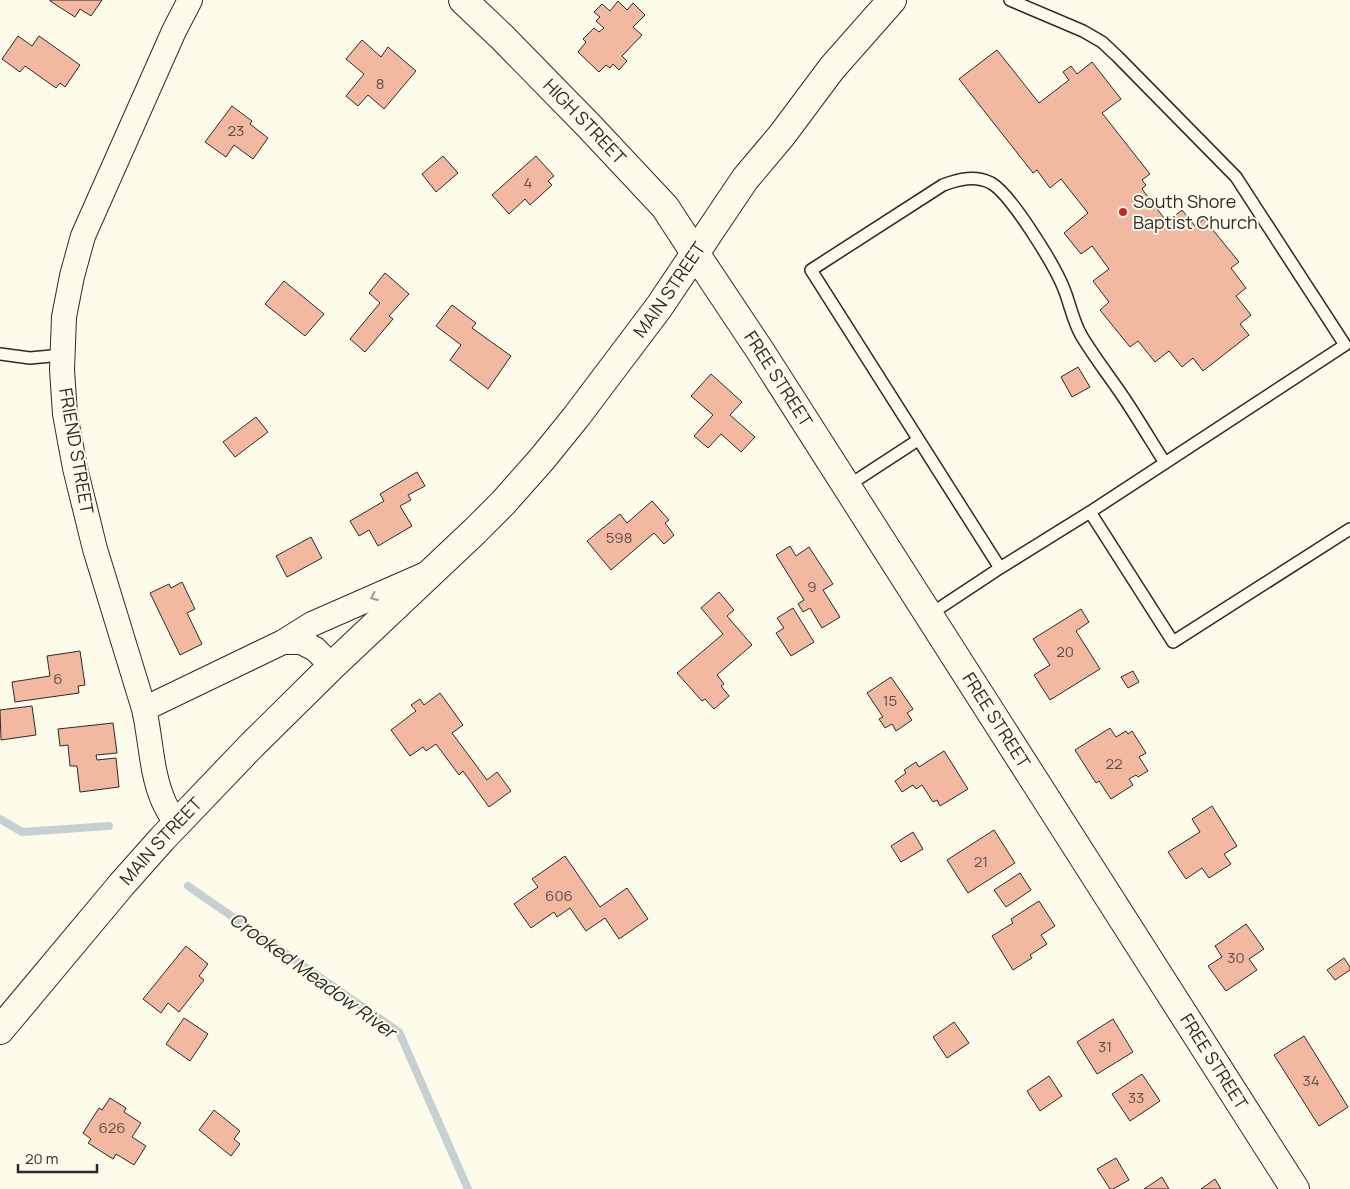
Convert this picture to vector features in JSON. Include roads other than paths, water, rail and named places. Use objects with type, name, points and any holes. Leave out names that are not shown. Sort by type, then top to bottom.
[{"type":"main road","name":"HIGH STREET","points":[[463,0],[590,127],[665,207],[695,252]]},
{"type":"main road","name":"MAIN STREET","points":[[0,1030],[122,884],[176,824],[332,666],[435,570],[503,503],[542,459],[659,307],[745,179],[782,135],[832,68],[892,0]]},
{"type":"main road","name":"FREE STREET","points":[[695,252],[1295,1189]]},
{"type":"street","name":"FRIEND STREET","points":[[176,824],[163,800],[155,773],[144,709],[95,548],[75,468],[65,414],[62,355],[64,317],[72,276],[83,236],[170,40],[190,0]]},
{"type":"street","name":"MAIN STREET","points":[[144,709],[283,642],[312,624],[435,570]]},
{"type":"street","points":[[283,642],[301,642],[315,649],[332,666]]},
{"type":"lane","points":[[928,615],[1165,462],[1348,349],[1236,177],[1102,42],[1083,31],[1010,0]]},
{"type":"lane","points":[[1000,568],[811,270],[943,184],[960,179],[975,178],[991,184],[1007,196],[1054,267],[1081,334],[1165,462]]},
{"type":"lane","points":[[0,354],[30,358],[62,355]]},
{"type":"lane","points":[[846,487],[918,440]]},
{"type":"lane","points":[[1090,512],[1173,642],[1350,529]]},
{"type":"waterway","name":"Crooked Meadow River","points":[[0,819],[22,832],[109,826]]},
{"type":"waterway","name":"Crooked Meadow River","points":[[188,886],[399,1032],[468,1189]]},
{"type":"place","name":"South Shore Baptist Church","points":[[1123,212]]}]
